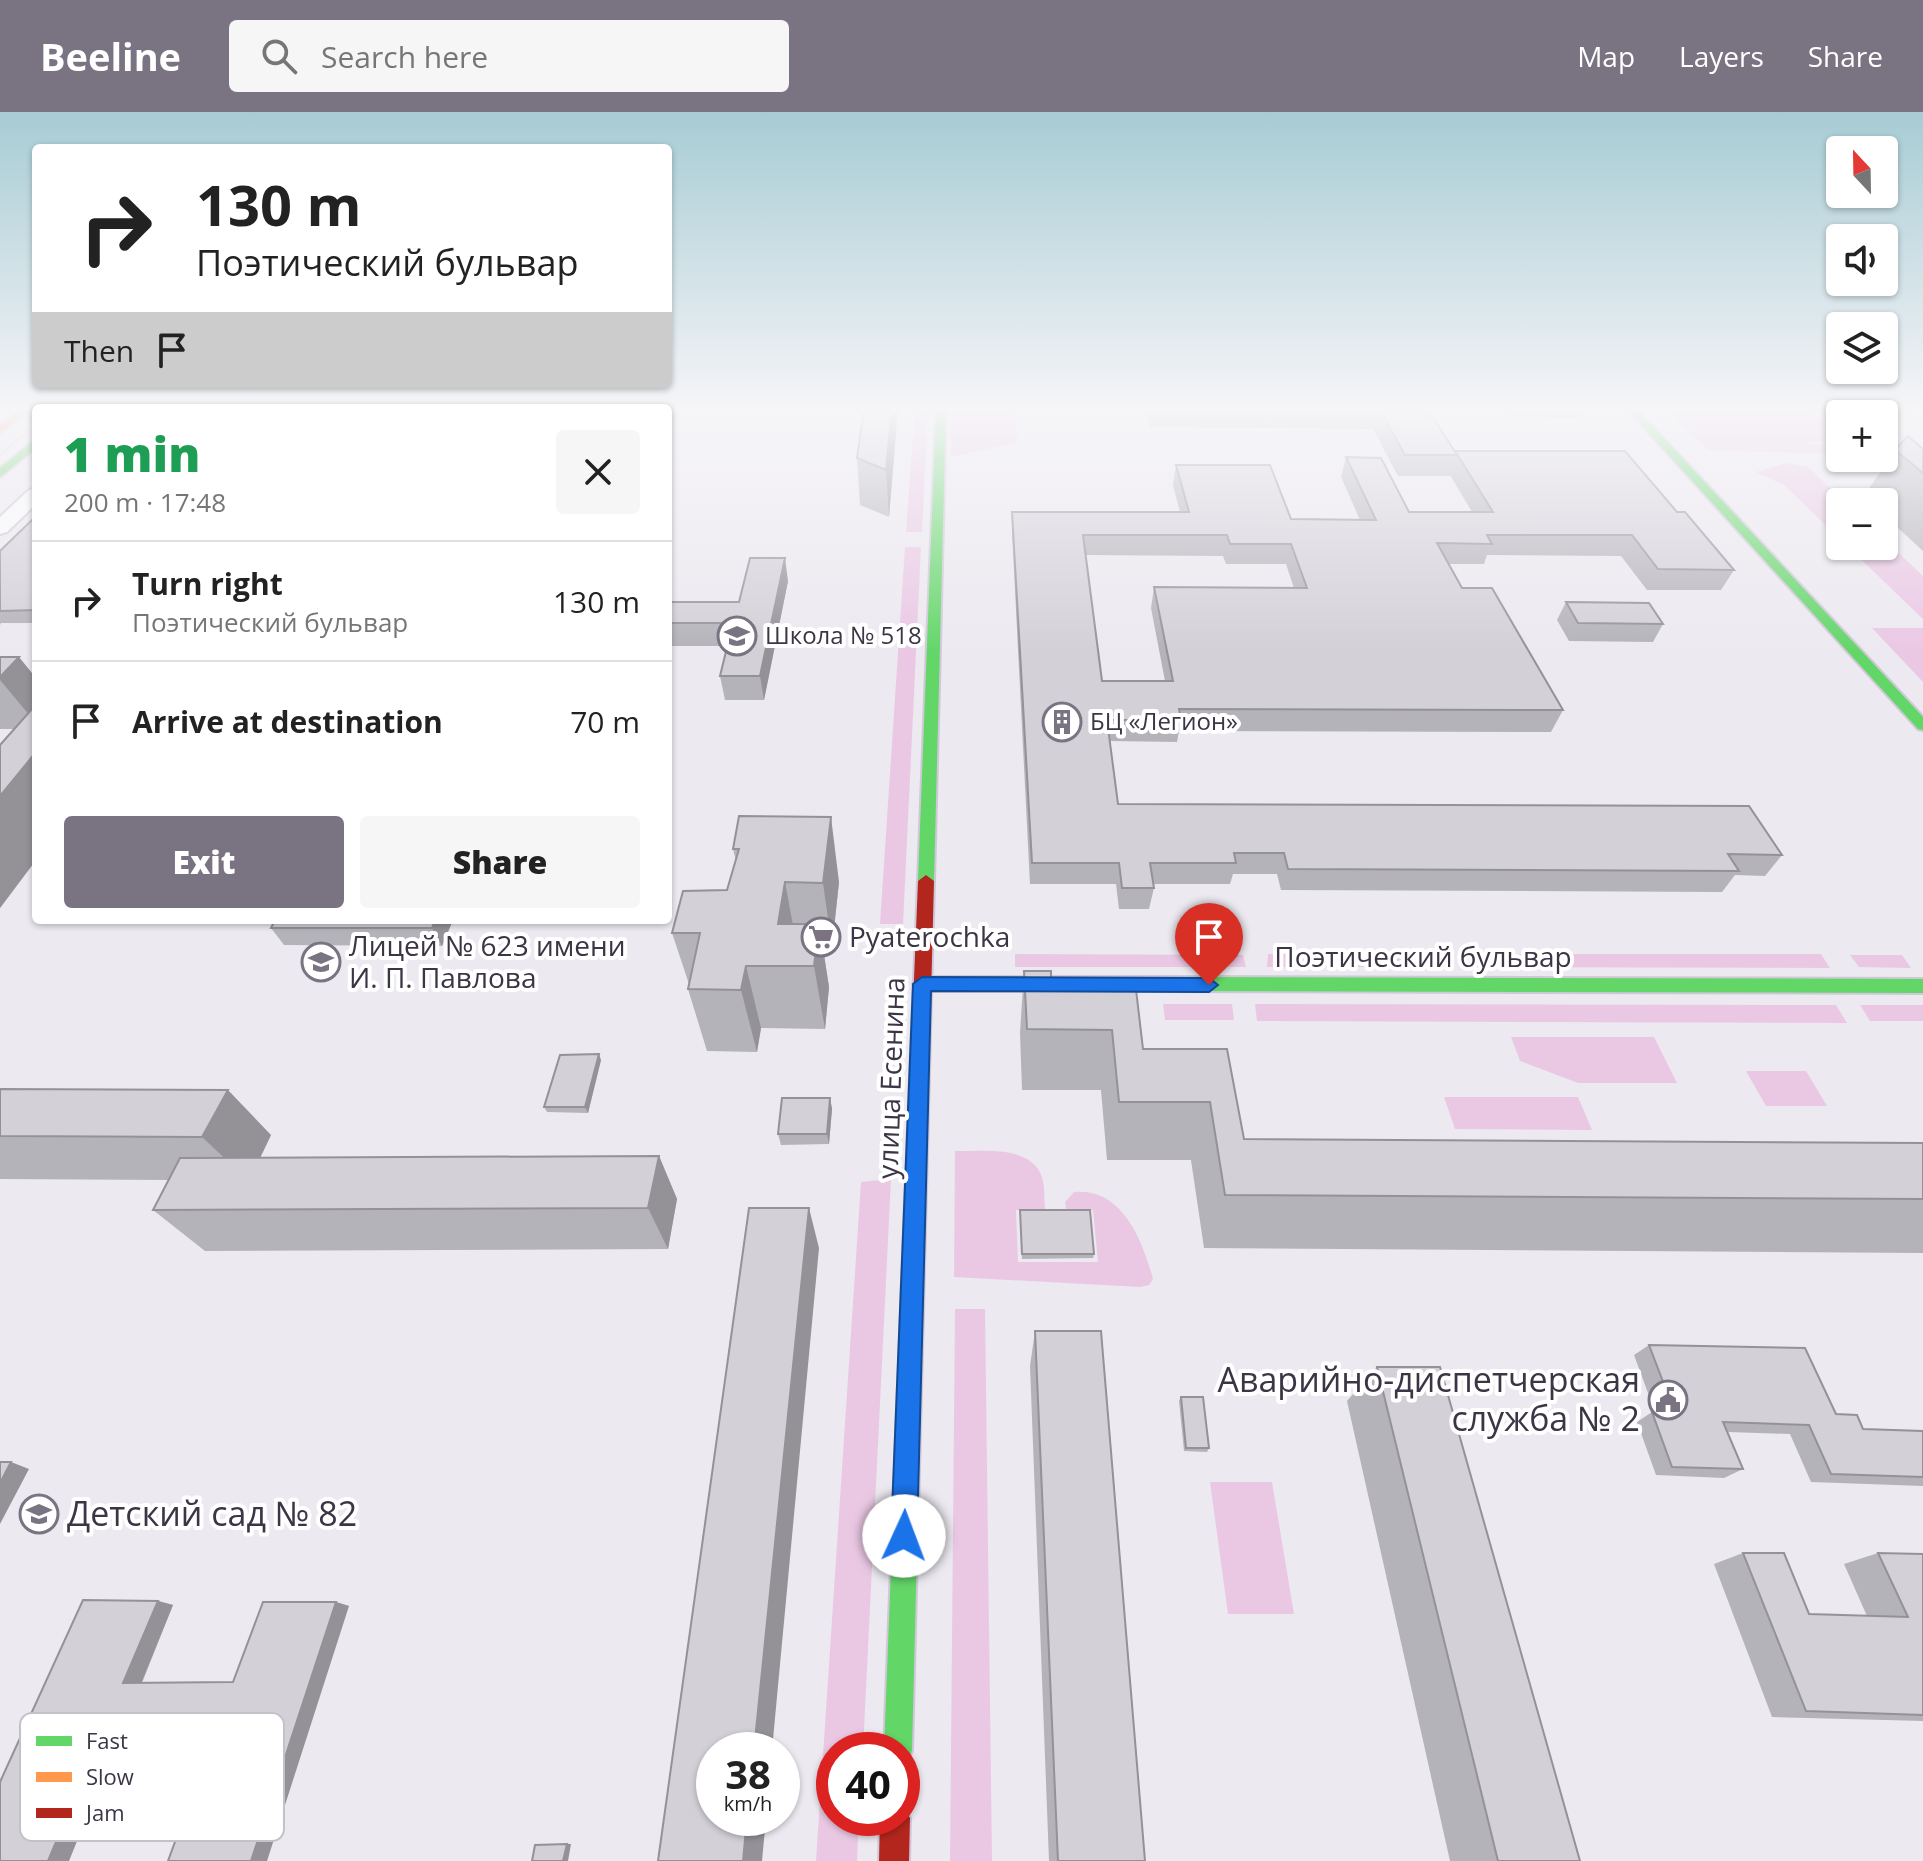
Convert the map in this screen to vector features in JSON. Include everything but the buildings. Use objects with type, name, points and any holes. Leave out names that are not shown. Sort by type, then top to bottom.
[{"type":"street","name":"улица Есенина","points":[[899,1732],[938,490]]},
{"type":"street","points":[[1706,490],[1923,726]]},
{"type":"street","points":[[0,528],[32,498]]},
{"type":"street","name":"Поэтический бульвар","points":[[922,984],[1923,986]]},
{"type":"street","points":[[894,1861],[895,1836]]},
{"type":"shaded area","points":[[909,490],[924,490],[922,532],[906,532]]},
{"type":"shaded area","points":[[1789,490],[1826,490],[1826,526]]},
{"type":"shaded area","points":[[905,547],[921,547],[903,924],[880,924]]},
{"type":"shaded area","points":[[1898,552],[1923,576],[1923,619],[1862,560],[1898,560]]},
{"type":"shaded area","points":[[1872,628],[1923,628],[1923,682]]},
{"type":"shaded area","points":[[1015,954],[1243,955],[1246,967],[1015,967]]},
{"type":"shaded area","points":[[1268,954],[1442,954],[1447,967],[1267,967]]},
{"type":"shaded area","points":[[1465,954],[1821,954],[1830,968],[1470,967]]},
{"type":"shaded area","points":[[1850,955],[1902,955],[1911,968],[1859,967]]},
{"type":"shaded area","points":[[1163,1004],[1232,1004],[1234,1020],[1165,1020]]},
{"type":"shaded area","points":[[1255,1004],[1836,1005],[1847,1023],[1257,1021]]},
{"type":"shaded area","points":[[1860,1005],[1923,1005],[1923,1021],[1870,1021]]},
{"type":"shaded area","points":[[1511,1037],[1654,1037],[1677,1083],[1578,1083],[1520,1061]]},
{"type":"shaded area","points":[[1746,1071],[1806,1071],[1827,1106],[1766,1106]]},
{"type":"shaded area","points":[[1444,1097],[1578,1097],[1592,1130],[1455,1129]]},
{"type":"shaded area","points":[[955,1151],[1004,1152],[1027,1159],[1036,1166],[1043,1181],[1045,1209],[1016,1210],[1018,1262],[1098,1262],[1093,1210],[1066,1209],[1065,1202],[1074,1192],[1091,1193],[1105,1198],[1128,1219],[1149,1264],[1153,1279],[1149,1285],[954,1277]]},
{"type":"shaded area","points":[[891,1179],[864,1732],[825,1732],[861,1182]]},
{"type":"shaded area","points":[[955,1309],[985,1309],[992,1861],[950,1861]]},
{"type":"shaded area","points":[[1210,1482],[1272,1482],[1294,1614],[1228,1614]]},
{"type":"shaded area","points":[[818,1836],[858,1836],[857,1861],[816,1861]]},
{"type":"traffic: fast","points":[[926,881],[938,490]]},
{"type":"traffic: fast","points":[[1706,490],[1923,726]]},
{"type":"traffic: fast","points":[[1165,984],[1923,986]]},
{"type":"traffic: fast","points":[[899,1732],[917,1151]]},
{"type":"traffic: slow","points":[[922,984],[1165,984]]},
{"type":"traffic: jam","points":[[917,1151],[926,881]]},
{"type":"traffic: jam","points":[[894,1861],[895,1836]]},
{"type":"place","name":"Школа № 518","points":[[737,636]]},
{"type":"place","name":"БЦ «Легион»","points":[[1062,722]]},
{"type":"place","name":"Pyaterochka","points":[[821,937]]},
{"type":"place","name":"Лицей № 623 имени И. П. Павлова","points":[[321,962]]},
{"type":"place","name":"Аварийно-диспетчерская служба № 2","points":[[1668,1400]]},
{"type":"place","name":"Детский сад № 82","points":[[39,1514]]},
{"type":"route","points":[[904,1536],[922,984],[1209,985]]}]
